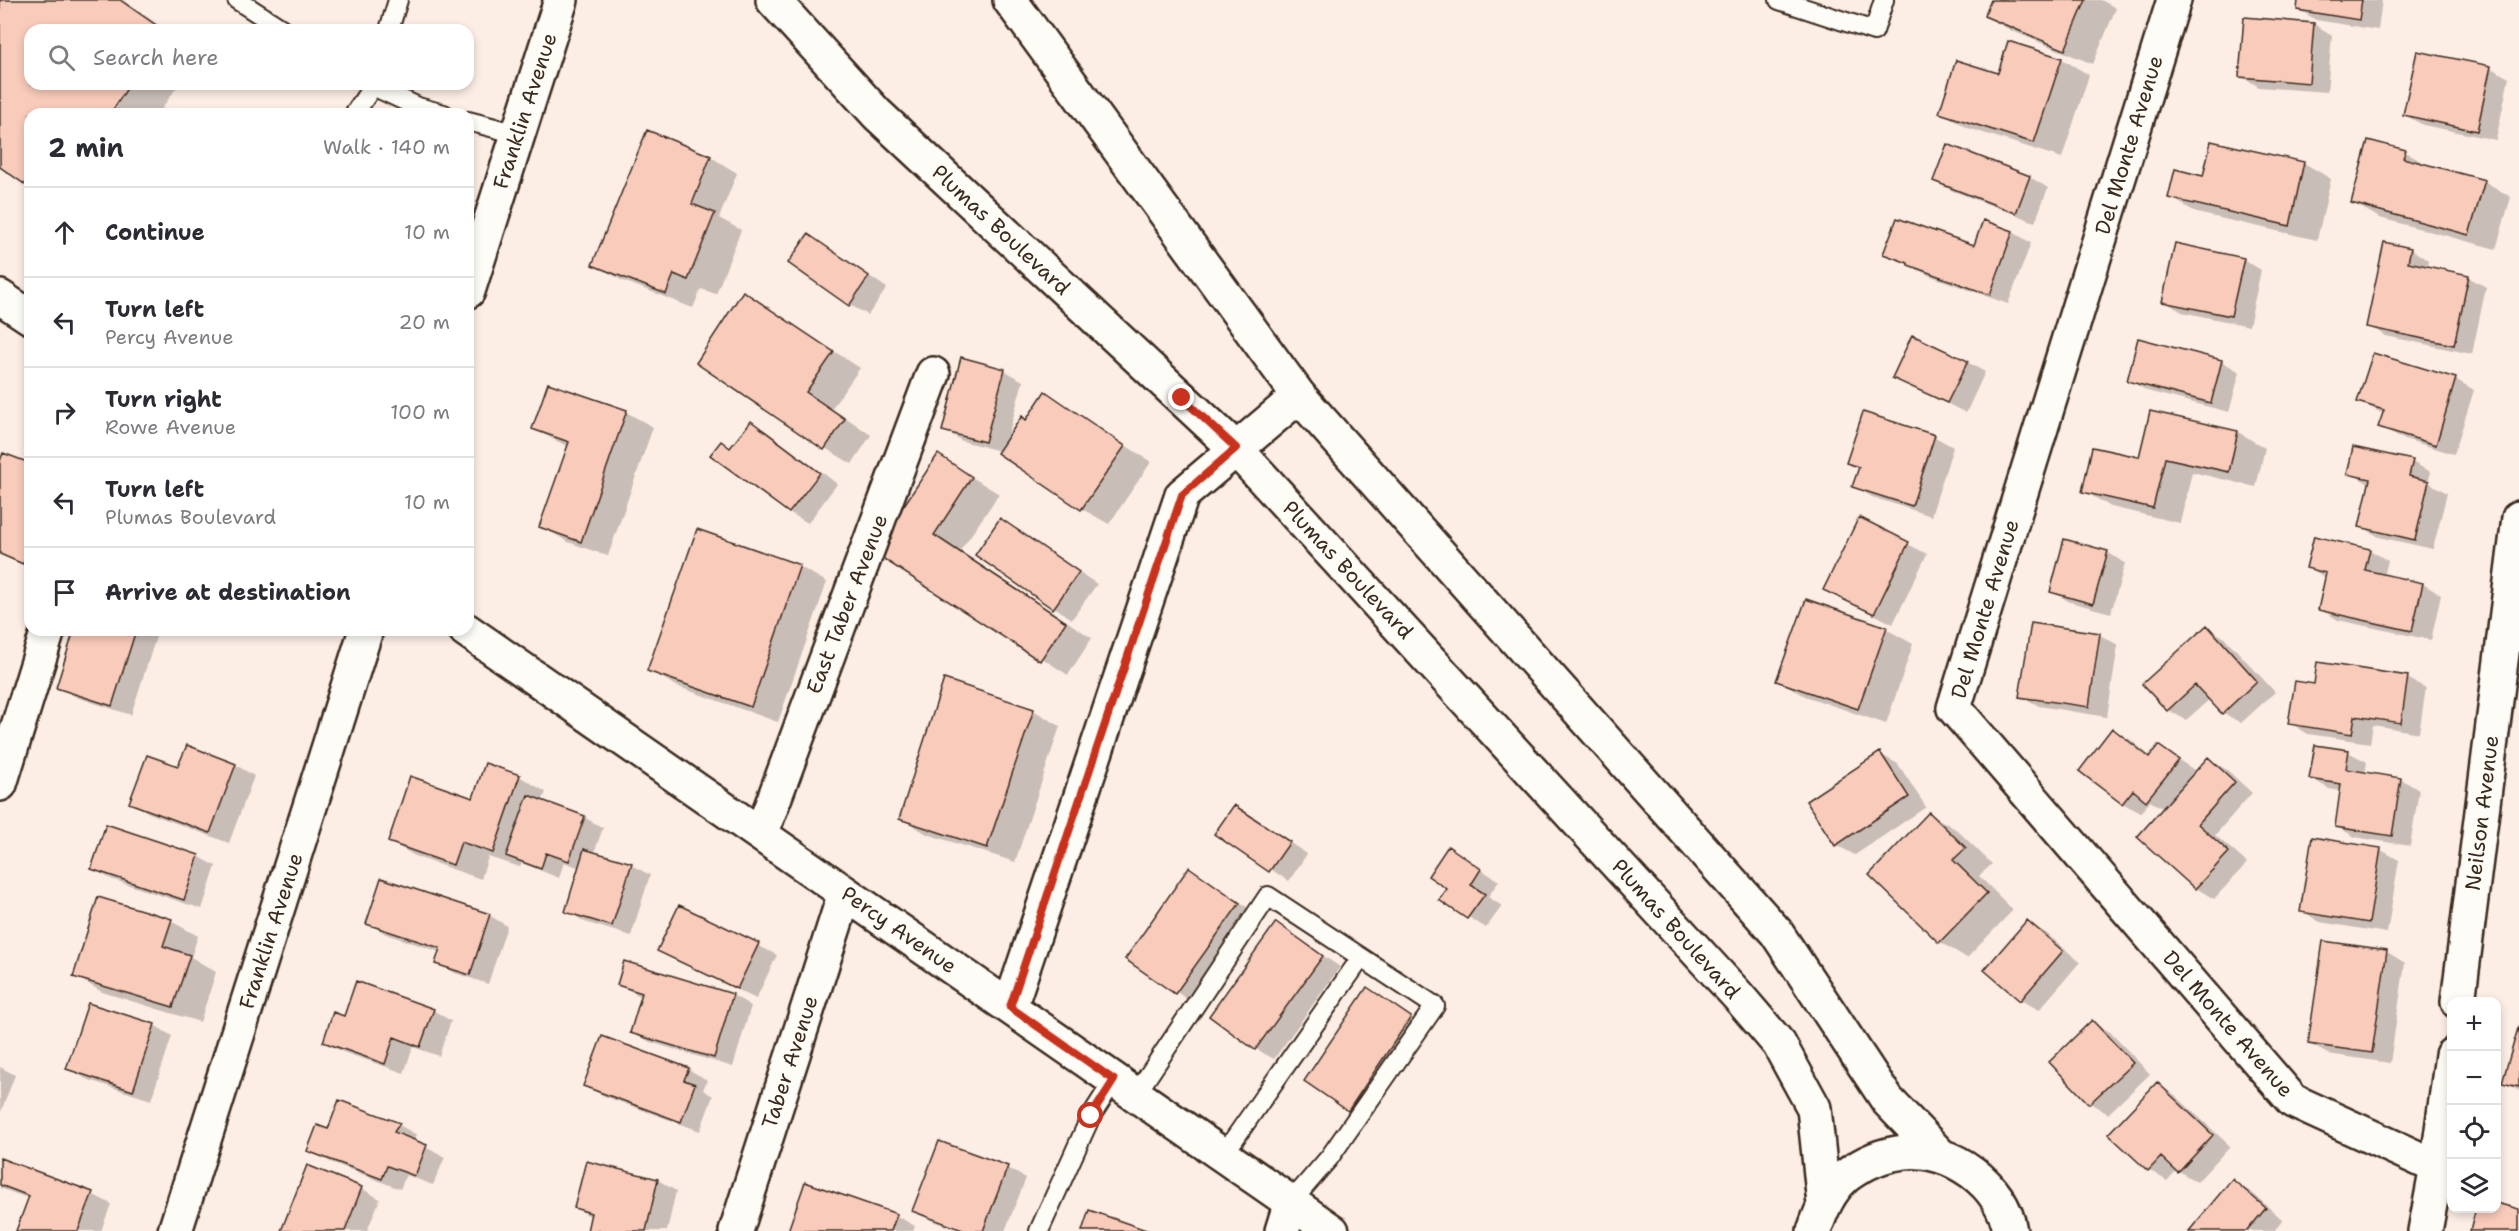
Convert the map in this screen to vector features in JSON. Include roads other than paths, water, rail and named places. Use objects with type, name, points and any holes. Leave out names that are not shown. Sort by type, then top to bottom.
[{"type":"street","name":"Franklin Avenue","points":[[474,272],[561,0]]},
{"type":"street","name":"Plumas Boulevard","points":[[773,0],[877,114],[1236,448],[1779,1044],[1814,1108],[1819,1217]]},
{"type":"street","points":[[1010,0],[1299,396],[1776,932],[1888,1101],[1940,1155],[1970,1170],[1994,1193],[2010,1231]]},
{"type":"street","name":"Del Monte Avenue","points":[[2174,0],[1954,708],[2293,1101],[2437,1167]]},
{"type":"street","points":[[0,297],[24,313]]},
{"type":"street","name":"East Taber Avenue","points":[[761,834],[933,374]]},
{"type":"street","points":[[1010,1007],[1182,495],[1299,396]]},
{"type":"street","name":"Neilson Avenue","points":[[2459,997],[2519,518]]},
{"type":"street","points":[[0,784],[46,636]]},
{"type":"street","name":"Franklin Avenue","points":[[176,1231],[364,636]]},
{"type":"street","name":"Percy Avenue","points":[[474,636],[1223,1155],[1286,1217],[1332,1231]]},
{"type":"street","name":"Taber Avenue","points":[[736,1231],[844,892]]},
{"type":"street","points":[[2425,1231],[2437,1167],[2447,1087]]},
{"type":"street","points":[[1819,1217],[1845,1177],[1874,1159],[1906,1152],[1940,1155]]},
{"type":"lane","points":[[237,0],[275,24]]},
{"type":"lane","points":[[391,24],[398,0]]},
{"type":"lane","points":[[1779,0],[1874,31],[1884,0]]},
{"type":"lane","points":[[358,108],[369,90]]},
{"type":"lane","points":[[382,90],[422,108]]},
{"type":"lane","points":[[474,122],[518,134]]},
{"type":"lane","points":[[1039,1231],[1091,1116],[1125,1087],[1268,896],[1435,1006],[1286,1217]]},
{"type":"lane","points":[[1223,1155],[1361,958]]}]
